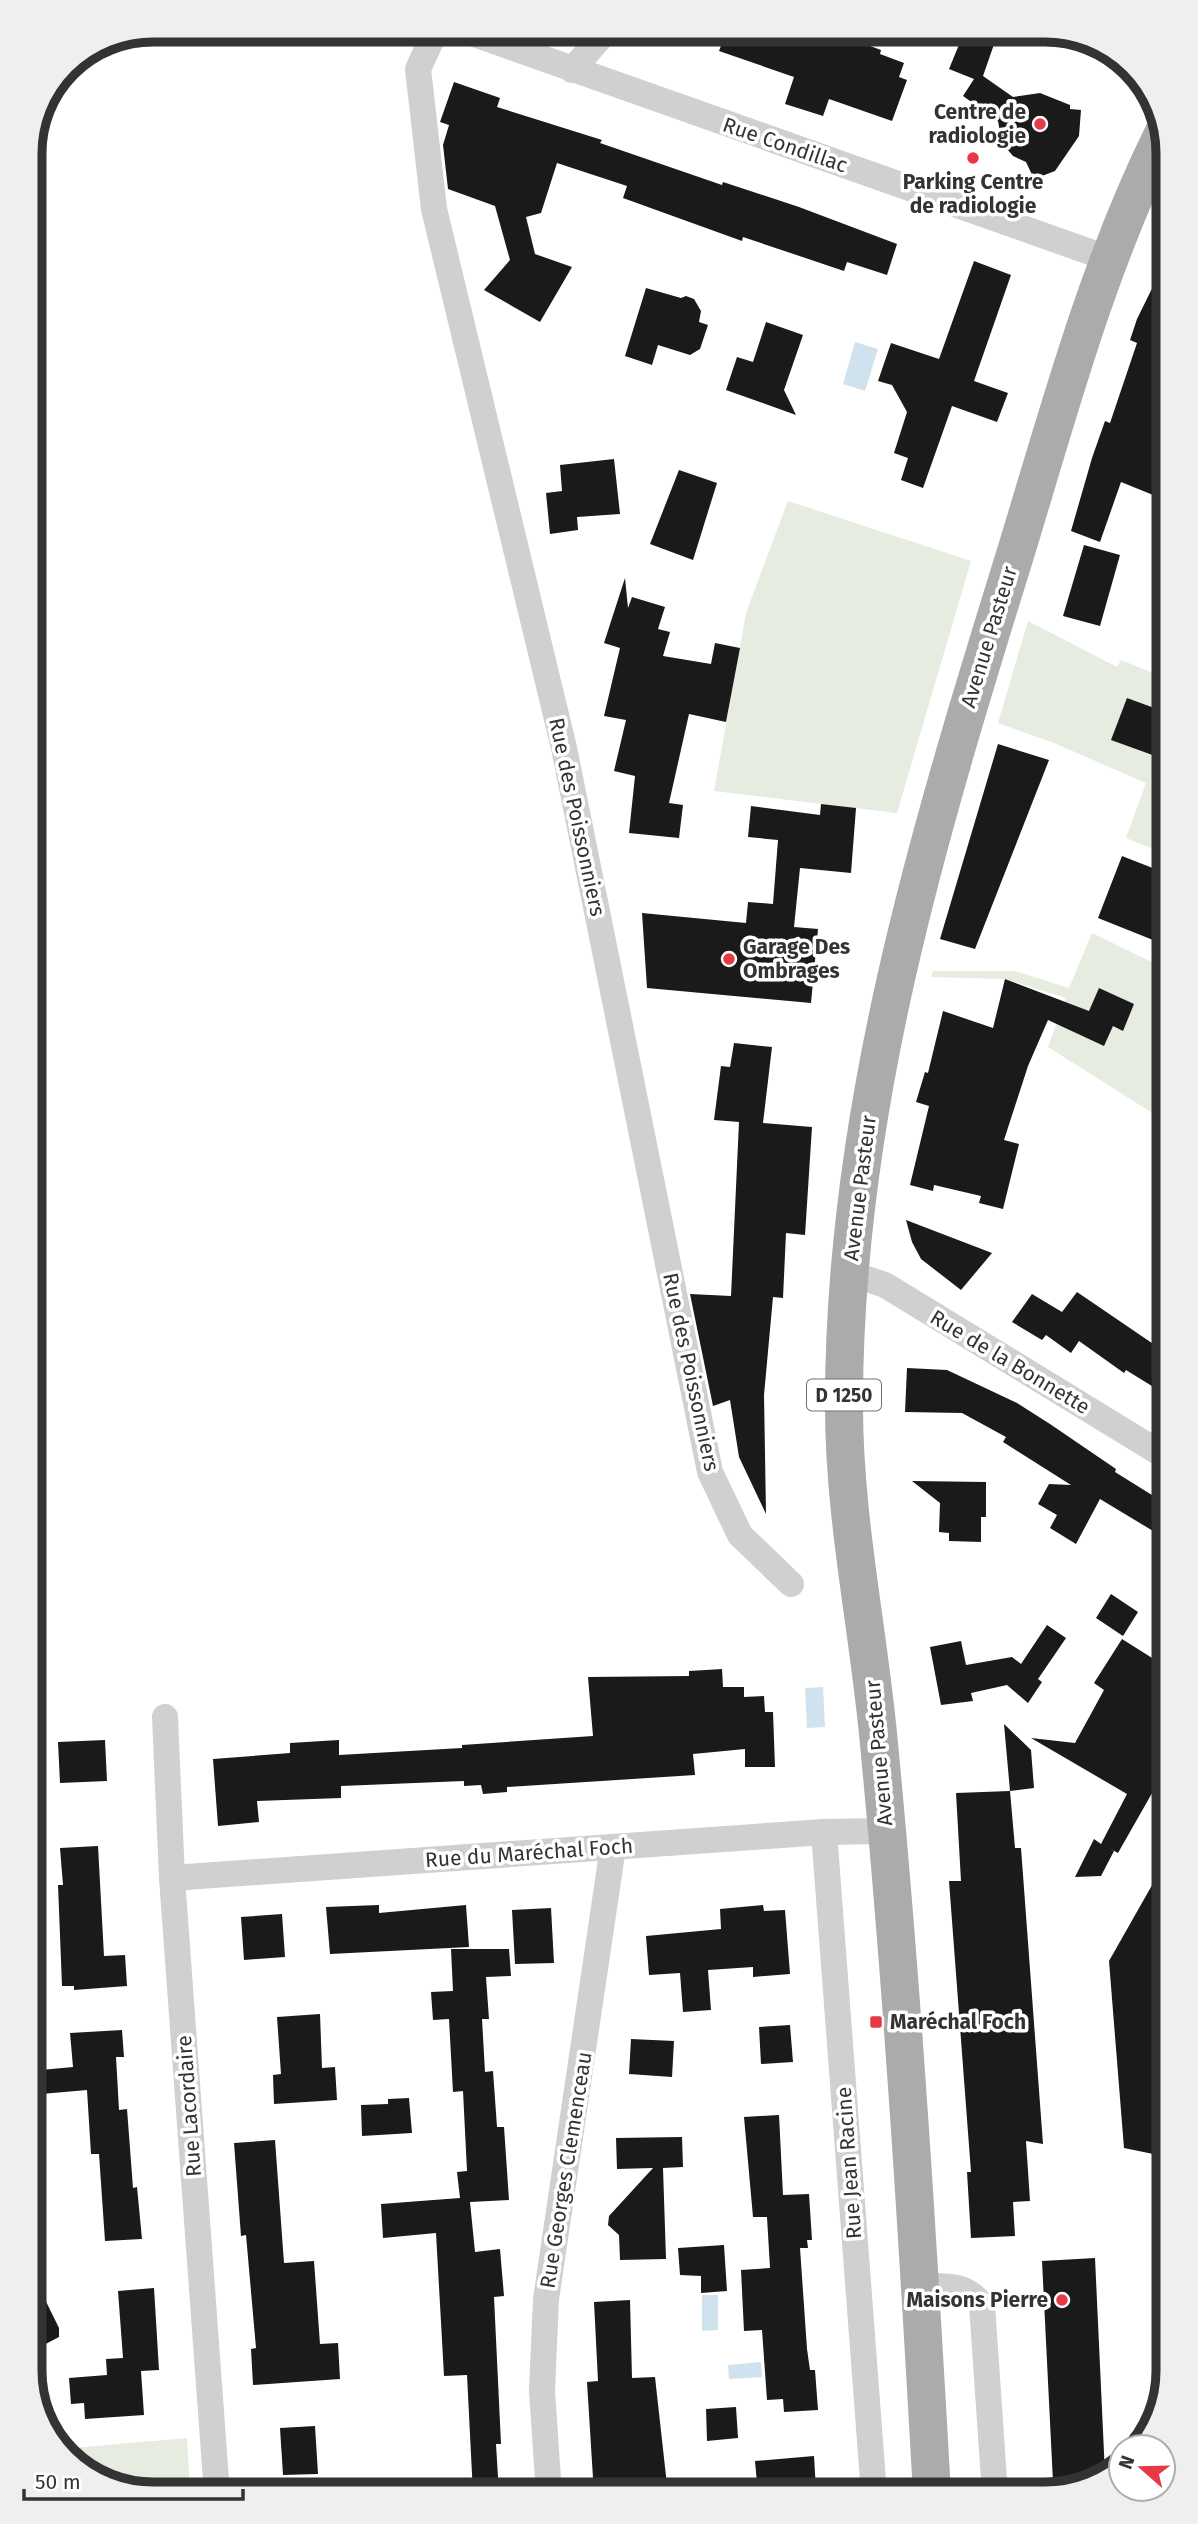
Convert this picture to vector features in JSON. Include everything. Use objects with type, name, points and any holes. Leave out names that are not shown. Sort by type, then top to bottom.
[{"type":"main road","name":"Avenue Pasteur","points":[[931,2482],[920,2286],[879,1739],[847,1480],[844,1410],[849,1273],[870,1108],[899,957],[939,803],[1107,258],[1156,161]]},
{"type":"street","name":"Rue des Poissonniers","points":[[430,42],[418,69],[435,209],[564,748],[710,1472],[740,1535],[791,1584]]},
{"type":"street","name":"Rue Condillac","points":[[496,42],[1107,258]]},
{"type":"street","points":[[572,70],[596,42]]},
{"type":"street","name":"Rue de la Bonnette","points":[[849,1273],[885,1285],[1156,1451]]},
{"type":"street","name":"Rue Lacordaire","points":[[164,1717],[172,1878],[217,2482]]},
{"type":"street","name":"Rue du Maréchal Foch","points":[[172,1878],[824,1832],[886,1831]]},
{"type":"street","name":"Rue Jean Racine","points":[[824,1832],[873,2482]]},
{"type":"street","name":"Rue Georges Clemenceau","points":[[548,2482],[542,2391],[546,2299],[613,1847]]},
{"type":"street","points":[[920,2286],[946,2286],[973,2292],[982,2305],[994,2482]]},
{"type":"shaded area","points":[[788,501],[971,561],[897,813],[714,791],[746,613]]},
{"type":"shaded area","points":[[1028,621],[1117,667],[1121,660],[1156,674],[1156,850],[1126,838],[1146,783],[1054,743],[998,723]]},
{"type":"shaded area","points":[[1092,933],[1156,964],[1156,1115],[1048,1047],[1066,998],[1005,979],[931,977],[933,971],[1015,971],[1069,988]]},
{"type":"shaded area","points":[[187,2438],[189,2482],[146,2482],[118,2476],[104,2471],[74,2448]]},
{"type":"water","points":[[855,342],[878,349],[865,391],[843,384]]},
{"type":"water","points":[[823,1687],[825,1727],[807,1728],[805,1688]]},
{"type":"water","points":[[702,2295],[718,2295],[718,2330],[702,2331]]},
{"type":"water","points":[[761,2362],[762,2377],[729,2379],[728,2365]]},
{"type":"building","points":[[722,42],[859,42],[904,63],[899,77],[907,80],[892,121],[829,99],[823,116],[785,104],[794,77],[719,51]]},
{"type":"building","name":"Centre de radiologie","points":[[960,42],[995,42],[983,76],[1013,97],[1040,93],[1070,105],[1070,109],[1081,110],[1079,136],[1055,171],[1034,179],[1026,162],[1013,156],[1002,143],[998,121],[963,96],[974,79],[949,69]]},
{"type":"building","points":[[454,82],[500,98],[497,107],[602,140],[600,143],[722,185],[723,182],[799,207],[897,244],[887,275],[847,262],[844,271],[743,237],[742,241],[623,198],[627,186],[557,163],[541,213],[526,217],[535,254],[572,267],[540,322],[484,290],[510,260],[495,206],[448,189],[443,145],[449,125],[440,122]]},
{"type":"building","points":[[974,261],[1011,275],[974,381],[1008,393],[997,422],[952,406],[923,488],[901,480],[908,458],[894,453],[907,412],[892,385],[878,381],[891,343],[939,359]]},
{"type":"building","points":[[1156,280],[1156,496],[1121,482],[1100,542],[1071,531],[1092,458],[1105,421],[1110,423],[1137,343],[1130,340]]},
{"type":"building","points":[[646,288],[694,299],[701,311],[699,322],[708,325],[700,349],[690,355],[658,345],[652,365],[625,356]]},
{"type":"building","points":[[766,322],[803,335],[784,390],[796,415],[726,390],[737,357],[753,362]]},
{"type":"building","points":[[614,459],[620,514],[577,517],[578,530],[550,534],[546,493],[562,491],[560,465]]},
{"type":"building","points":[[679,470],[717,483],[693,560],[650,544]]},
{"type":"building","points":[[1084,545],[1120,555],[1100,626],[1063,616]]},
{"type":"building","points":[[625,578],[628,608],[632,597],[665,607],[658,629],[670,632],[663,656],[711,664],[715,643],[740,648],[726,722],[689,714],[669,803],[683,805],[679,838],[629,833],[635,776],[614,771],[626,720],[604,716],[620,648],[604,643]]},
{"type":"building","points":[[1127,698],[1156,709],[1156,756],[1111,740]]},
{"type":"building","points":[[998,744],[1049,760],[975,949],[940,939]]},
{"type":"building","points":[[821,804],[856,808],[851,873],[800,868],[794,927],[818,929],[811,1003],[647,988],[642,913],[746,923],[748,902],[773,904],[778,840],[748,837],[751,806],[820,815]]},
{"type":"building","points":[[1122,856],[1156,869],[1156,941],[1098,918]]},
{"type":"building","points":[[1005,979],[1089,1011],[1099,988],[1134,1004],[1123,1031],[1113,1026],[1104,1046],[1048,1020],[1028,1066],[1004,1140],[1019,1144],[1003,1209],[979,1203],[981,1196],[934,1185],[933,1191],[910,1185],[929,1106],[916,1102],[925,1072],[928,1073],[943,1011],[993,1028]]},
{"type":"building","points":[[734,1043],[772,1047],[763,1123],[812,1127],[805,1235],[786,1233],[783,1298],[773,1297],[764,1395],[766,1514],[739,1457],[730,1400],[713,1406],[690,1294],[731,1296],[739,1122],[714,1120],[721,1066],[730,1067]]},
{"type":"building","points":[[906,1220],[992,1253],[961,1290],[921,1259],[912,1242]]},
{"type":"building","points":[[1077,1292],[1156,1346],[1156,1389],[1126,1370],[1124,1373],[1079,1341],[1071,1353],[1046,1335],[1042,1340],[1012,1322],[1032,1294],[1062,1312]]},
{"type":"building","points":[[907,1368],[947,1370],[1017,1403],[1156,1498],[1156,1533],[1100,1499],[1076,1544],[1050,1528],[1057,1515],[1038,1504],[1049,1484],[1071,1485],[1003,1442],[1006,1437],[962,1413],[905,1412]]},
{"type":"building","points":[[912,1481],[986,1482],[986,1517],[981,1517],[981,1542],[949,1541],[949,1533],[939,1532],[940,1503]]},
{"type":"building","points":[[1111,1594],[1138,1612],[1123,1636],[1096,1618]]},
{"type":"building","points":[[1047,1625],[1066,1638],[1038,1679],[1042,1682],[1028,1703],[1007,1685],[971,1693],[973,1701],[941,1705],[930,1647],[961,1641],[966,1665],[1012,1657],[1021,1664]]},
{"type":"building","points":[[1122,1639],[1156,1660],[1156,1786],[1118,1853],[1109,1848],[1114,1851],[1101,1876],[1075,1877],[1094,1839],[1101,1844],[1127,1794],[1031,1738],[1075,1743],[1104,1690],[1094,1683]]},
{"type":"building","points":[[722,1669],[723,1687],[744,1687],[744,1697],[764,1696],[765,1712],[773,1712],[775,1767],[745,1767],[745,1749],[693,1754],[695,1775],[507,1787],[507,1792],[483,1794],[481,1785],[464,1786],[464,1781],[341,1786],[341,1798],[257,1801],[259,1822],[218,1826],[213,1759],[290,1753],[290,1743],[339,1740],[339,1755],[462,1748],[462,1745],[593,1736],[588,1677],[689,1676],[689,1671]]},
{"type":"building","points":[[1004,1724],[1031,1750],[1034,1788],[1010,1791]]},
{"type":"building","points":[[105,1740],[107,1781],[60,1783],[58,1742]]},
{"type":"building","points":[[1010,1791],[1015,1848],[1021,1848],[1043,2144],[1026,2141],[1030,2201],[1013,2202],[1015,2236],[971,2238],[967,2172],[971,2172],[949,1881],[961,1881],[956,1793]]},
{"type":"building","points":[[98,1846],[104,1956],[125,1955],[127,1986],[74,1990],[74,1986],[62,1986],[58,1885],[63,1885],[60,1848]]},
{"type":"building","points":[[1156,1878],[1156,2155],[1124,2148],[1109,1961]]},
{"type":"building","points":[[379,1905],[379,1913],[466,1905],[469,1947],[330,1954],[326,1907]]},
{"type":"building","points":[[763,1905],[764,1911],[785,1910],[790,1974],[753,1977],[753,1967],[708,1970],[711,2010],[683,2012],[680,1973],[649,1975],[646,1936],[721,1929],[720,1909]]},
{"type":"building","points":[[551,1908],[554,1963],[515,1964],[512,1910]]},
{"type":"building","points":[[282,1914],[285,1957],[244,1960],[241,1917]]},
{"type":"building","points":[[451,1949],[509,1949],[511,1976],[486,1977],[489,2019],[482,2019],[485,2072],[493,2071],[497,2127],[504,2127],[509,2200],[470,2202],[475,2252],[500,2249],[504,2296],[494,2297],[501,2444],[496,2444],[498,2482],[472,2482],[467,2375],[444,2376],[436,2233],[383,2238],[381,2204],[460,2198],[457,2172],[467,2171],[463,2091],[453,2092],[449,2019],[433,2020],[431,1992],[453,1991]]},
{"type":"building","points":[[320,2014],[322,2068],[335,2067],[337,2100],[274,2104],[273,2075],[281,2074],[277,2017]]},
{"type":"building","points":[[790,2025],[793,2062],[761,2064],[759,2027]]},
{"type":"building","points":[[122,2030],[124,2057],[116,2057],[119,2110],[127,2109],[133,2188],[137,2187],[142,2239],[105,2241],[99,2154],[91,2154],[87,2090],[42,2094],[42,2070],[73,2067],[70,2033]]},
{"type":"building","points":[[631,2039],[674,2041],[672,2077],[629,2074]]},
{"type":"building","points":[[409,2098],[412,2133],[362,2136],[361,2105],[388,2104],[388,2099]]},
{"type":"building","points":[[779,2115],[783,2195],[809,2194],[812,2240],[807,2240],[808,2248],[800,2248],[807,2349],[810,2370],[815,2370],[818,2410],[784,2412],[783,2399],[767,2400],[762,2330],[744,2331],[741,2270],[770,2268],[767,2217],[753,2217],[744,2117]]},
{"type":"building","points":[[682,2137],[683,2167],[663,2168],[666,2259],[620,2260],[619,2235],[608,2225],[609,2216],[653,2168],[617,2169],[616,2138]]},
{"type":"building","points":[[275,2140],[284,2263],[314,2261],[320,2344],[338,2343],[340,2379],[253,2385],[251,2349],[256,2348],[246,2235],[241,2236],[234,2143]]},
{"type":"building","points":[[724,2245],[727,2291],[701,2293],[701,2276],[680,2275],[678,2248]]},
{"type":"building","points":[[1095,2258],[1105,2464],[1087,2474],[1053,2481],[1042,2261]]},
{"type":"building","points":[[154,2288],[159,2370],[141,2371],[144,2415],[85,2419],[84,2403],[71,2404],[69,2378],[107,2375],[106,2359],[123,2358],[118,2291]]},
{"type":"building","points":[[42,2293],[59,2328],[59,2337],[42,2346]]},
{"type":"building","points":[[630,2300],[632,2378],[655,2377],[667,2482],[593,2482],[587,2382],[598,2381],[594,2302]]},
{"type":"building","points":[[736,2407],[738,2438],[707,2441],[706,2409]]},
{"type":"building","points":[[315,2426],[318,2474],[283,2475],[280,2428]]},
{"type":"building","points":[[814,2456],[816,2482],[757,2482],[755,2461]]},
{"type":"place","name":"Centre de radiologie","points":[[1040,124]]},
{"type":"place","name":"Parking Centre de radiologie","points":[[973,158]]},
{"type":"place","name":"Garage Des Ombrages","points":[[729,959]]},
{"type":"place","name":"Maréchal Foch","points":[[876,2022]]},
{"type":"place","name":"Maisons Pierre","points":[[1062,2300]]}]
